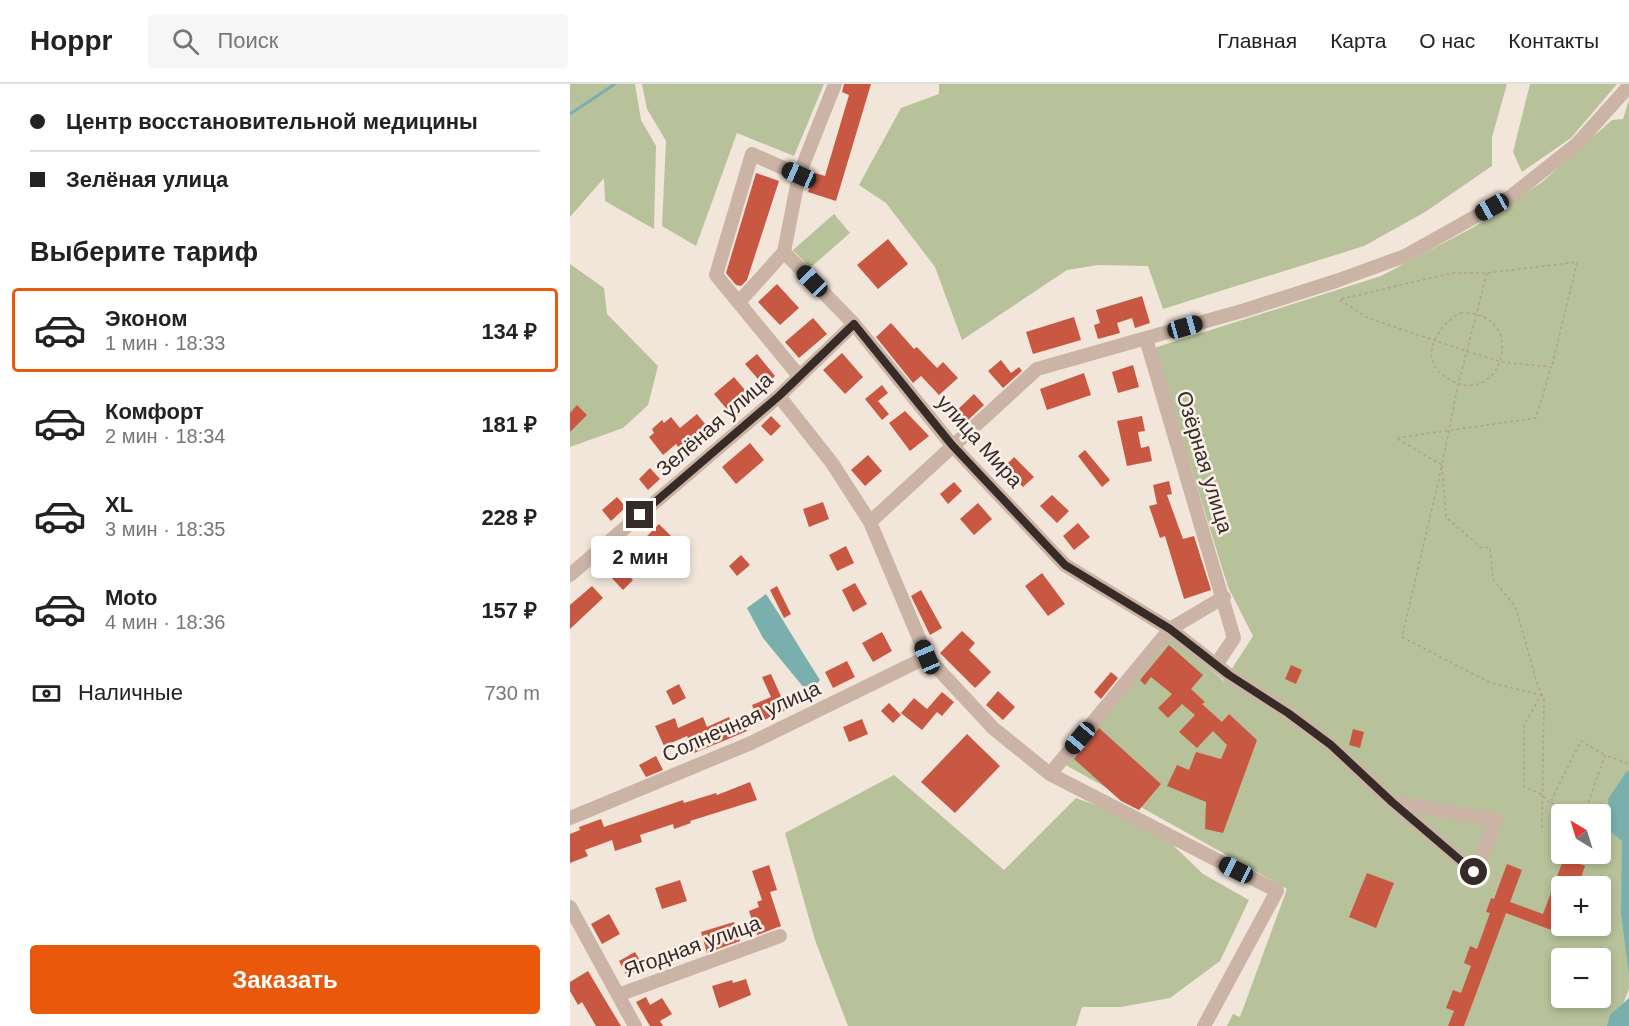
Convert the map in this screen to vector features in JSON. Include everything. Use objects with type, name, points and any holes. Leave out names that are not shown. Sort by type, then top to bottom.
[{"type":"street","points":[[740,302],[784,252],[799,175],[835,84]]},
{"type":"street","points":[[870,522],[1037,369],[1146,339],[1336,281],[1405,256],[1509,197],[1577,144],[1629,86]]},
{"type":"street","points":[[799,175],[752,154],[716,275],[799,376]]},
{"type":"street","name":"улица Мира","points":[[784,252],[854,324],[952,445],[1065,565],[1170,629],[1229,675],[1288,713],[1331,745],[1392,802],[1474,872],[1496,820],[1392,802]]},
{"type":"street","name":"Зелёная улица","points":[[570,574],[779,396],[854,324]]},
{"type":"street","name":"Озёрная улица","points":[[1146,339],[1224,597],[1234,638],[1216,665]]},
{"type":"street","points":[[779,396],[832,463],[870,522],[927,657],[993,728],[1050,774],[1277,891],[1204,1026]]},
{"type":"street","points":[[1050,774],[1170,629],[1224,597]]},
{"type":"street","name":"Солнечная улица","points":[[570,818],[751,743],[927,657]]},
{"type":"street","points":[[570,907],[635,1026]]},
{"type":"street","name":"Ягодная улица","points":[[618,995],[780,936]]},
{"type":"path","points":[[1442,465],[1396,438],[1536,418],[1551,367],[1577,262],[1487,273],[1452,273],[1340,300],[1368,318],[1466,351],[1502,362],[1551,367]]},
{"type":"path","points":[[1487,273],[1458,385],[1402,637],[1491,683],[1541,695]]},
{"type":"path","points":[[1460,313],[1477,313],[1496,326],[1502,339],[1502,362],[1496,371],[1482,382],[1465,386],[1458,385],[1441,374],[1434,361],[1431,347],[1434,339],[1449,319],[1460,313]]},
{"type":"path","points":[[1442,465],[1446,517],[1480,547],[1490,548],[1493,579],[1516,608],[1544,700],[1542,831]]},
{"type":"path","points":[[1541,695],[1524,725],[1524,787],[1541,794],[1550,803],[1556,804]]},
{"type":"path","points":[[1550,803],[1581,741],[1605,755],[1629,764]]},
{"type":"path","points":[[1588,804],[1605,755]]},
{"type":"green space","points":[[570,84],[635,84],[641,120],[656,146],[654,229],[605,201],[604,178],[570,217]]},
{"type":"green space","points":[[642,84],[824,84],[794,156],[737,133],[696,246],[662,226],[666,141],[647,109]]},
{"type":"green space","points":[[939,84],[1507,84],[1492,137],[1492,166],[1425,212],[1364,246],[1163,309],[1148,266],[1098,265],[1067,270],[962,340],[935,267],[886,203],[859,185],[901,108],[939,94]]},
{"type":"green space","points":[[1530,84],[1617,84],[1571,138],[1522,172],[1513,152]]},
{"type":"green space","points":[[1629,100],[1629,989],[1614,1026],[1227,1026],[1233,1014],[1240,1017],[1287,889],[1064,764],[1171,637],[1224,681],[1253,636],[1228,587],[1154,348],[1381,276],[1472,228],[1541,183],[1612,120],[1623,119]]},
{"type":"green space","points":[[834,214],[850,233],[810,268],[793,250]]},
{"type":"green space","points":[[570,264],[604,288],[607,314],[658,366],[648,405],[623,428],[570,447]]},
{"type":"green space","points":[[894,775],[1004,870],[1076,798],[1153,826],[1203,874],[1249,900],[1220,961],[1170,998],[1121,1007],[1082,1007],[1076,1026],[848,1026],[815,940],[785,833]]},
{"type":"water","points":[[766,594],[820,680],[809,694],[763,638],[747,608]]},
{"type":"water","points":[[1627,771],[1629,772],[1629,974],[1621,914],[1622,841],[1611,832],[1611,804],[1608,804],[1608,799]]},
{"type":"water","points":[[1629,998],[1629,1026],[1607,1026],[1610,1015]]},
{"type":"building","points":[[844,84],[871,84],[836,201],[808,192],[815,173],[825,176],[849,95],[842,92]]},
{"type":"building","points":[[756,173],[779,181],[747,280],[741,286],[736,285],[726,273]]},
{"type":"building","points":[[888,239],[908,264],[878,289],[857,265]]},
{"type":"building","points":[[777,284],[799,308],[780,325],[758,302]]},
{"type":"building","points":[[1142,296],[1150,323],[1135,328],[1132,318],[1117,323],[1120,333],[1098,339],[1094,325],[1100,323],[1096,310]]},
{"type":"building","points":[[1074,317],[1081,340],[1033,354],[1026,332]]},
{"type":"building","points":[[813,318],[827,334],[799,358],[785,342]]},
{"type":"building","points":[[891,323],[914,349],[917,347],[937,368],[943,362],[958,378],[939,395],[921,376],[913,383],[876,337]]},
{"type":"building","points":[[842,353],[863,377],[845,394],[823,370]]},
{"type":"building","points":[[757,354],[775,376],[764,386],[745,364]]},
{"type":"building","points":[[1001,360],[1011,373],[1019,367],[1022,371],[1003,388],[988,371]]},
{"type":"building","points":[[1133,365],[1139,387],[1118,393],[1112,372]]},
{"type":"building","points":[[1084,373],[1091,395],[1047,410],[1040,389]]},
{"type":"building","points":[[734,377],[750,396],[730,413],[714,394]]},
{"type":"building","points":[[882,385],[888,393],[878,401],[889,414],[882,420],[865,399]]},
{"type":"building","points":[[974,394],[984,405],[964,424],[954,413]]},
{"type":"building","points":[[577,405],[587,415],[570,432],[570,413]]},
{"type":"building","points":[[905,411],[929,436],[910,451],[889,423]]},
{"type":"building","points":[[697,414],[710,430],[697,442],[692,436],[679,448],[676,444],[663,455],[649,437],[654,433],[652,429],[662,420],[664,423],[671,417],[680,428]]},
{"type":"building","points":[[771,416],[781,426],[771,436],[761,426]]},
{"type":"building","points":[[1142,416],[1145,431],[1138,432],[1141,448],[1149,446],[1152,461],[1127,466],[1117,421]]},
{"type":"building","points":[[750,443],[764,460],[736,484],[722,467]]},
{"type":"building","points":[[1085,450],[1110,480],[1102,487],[1078,456]]},
{"type":"building","points":[[868,455],[882,471],[865,486],[851,470]]},
{"type":"building","points":[[1014,457],[1034,477],[1023,487],[1004,467]]},
{"type":"building","points":[[650,468],[660,479],[648,490],[639,479]]},
{"type":"building","points":[[1169,481],[1172,494],[1167,495],[1183,539],[1194,536],[1211,590],[1184,599],[1165,536],[1160,538],[1149,506],[1157,504],[1153,485]]},
{"type":"building","points":[[954,482],[962,491],[948,504],[940,494]]},
{"type":"building","points":[[1052,495],[1069,511],[1057,523],[1040,506]]},
{"type":"building","points":[[617,497],[626,507],[611,521],[602,510]]},
{"type":"building","points":[[823,502],[829,519],[809,527],[803,509]]},
{"type":"building","points":[[978,503],[992,519],[974,535],[960,519]]},
{"type":"building","points":[[1078,523],[1090,537],[1074,550],[1063,536]]},
{"type":"building","points":[[659,524],[673,538],[659,552],[645,538]]},
{"type":"building","points":[[846,546],[854,563],[837,571],[829,555]]},
{"type":"building","points":[[741,555],[750,565],[737,576],[729,566]]},
{"type":"building","points":[[618,565],[633,580],[623,590],[608,574]]},
{"type":"building","points":[[1042,573],[1065,604],[1048,616],[1025,586]]},
{"type":"building","points":[[855,583],[867,604],[853,612],[842,590]]},
{"type":"building","points":[[592,586],[603,598],[570,629],[570,605]]},
{"type":"building","points":[[777,586],[791,614],[784,618],[770,590]]},
{"type":"building","points":[[921,590],[942,628],[930,635],[911,596]]},
{"type":"building","points":[[962,631],[975,643],[969,650],[991,672],[975,688],[940,653]]},
{"type":"building","points":[[882,632],[892,651],[873,662],[862,643]]},
{"type":"building","points":[[1169,645],[1203,675],[1191,689],[1205,702],[1202,704],[1222,722],[1229,714],[1257,740],[1223,833],[1205,829],[1206,802],[1167,786],[1177,765],[1189,770],[1196,752],[1221,759],[1227,745],[1213,731],[1197,748],[1179,732],[1195,715],[1182,704],[1168,718],[1158,708],[1172,694],[1151,677],[1145,685],[1140,680]]},
{"type":"building","points":[[847,661],[855,677],[833,688],[825,672]]},
{"type":"building","points":[[1291,665],[1302,670],[1296,684],[1285,679]]},
{"type":"building","points":[[1111,672],[1118,678],[1101,699],[1094,692]]},
{"type":"building","points":[[771,674],[787,710],[745,728],[747,731],[694,753],[687,736],[664,746],[655,726],[675,718],[678,728],[703,717],[707,727],[729,717],[732,724],[755,713],[752,705],[771,697],[762,677]]},
{"type":"building","points":[[679,684],[686,698],[673,705],[666,691]]},
{"type":"building","points":[[998,691],[1015,707],[1003,720],[986,705]]},
{"type":"building","points":[[942,692],[954,702],[942,716],[937,712],[922,730],[901,713],[914,698],[927,709]]},
{"type":"building","points":[[889,703],[901,715],[893,723],[881,711]]},
{"type":"building","points":[[862,719],[868,734],[849,742],[843,727]]},
{"type":"building","points":[[1099,728],[1161,784],[1139,810],[1121,801],[1074,759]]},
{"type":"building","points":[[1353,729],[1364,732],[1360,748],[1349,745]]},
{"type":"building","points":[[967,734],[1000,766],[955,813],[921,782]]},
{"type":"building","points":[[656,756],[663,770],[646,777],[639,765]]},
{"type":"building","points":[[750,782],[757,800],[690,821],[691,823],[674,829],[673,824],[640,835],[642,842],[615,851],[612,840],[585,850],[588,856],[570,863],[570,834],[580,830],[579,827],[601,819],[604,827],[683,800],[684,803],[716,793],[717,795]]},
{"type":"building","points":[[1507,864],[1522,870],[1510,902],[1543,914],[1551,893],[1551,930],[1506,913],[1464,1026],[1448,1026],[1454,1011],[1446,1008],[1453,990],[1461,993],[1471,966],[1464,963],[1470,946],[1477,949],[1490,913],[1486,912],[1491,898],[1494,899]]},
{"type":"building","points":[[1562,864],[1585,866],[1582,876],[1557,876]]},
{"type":"building","points":[[769,865],[777,890],[770,892],[781,926],[757,935],[756,932],[739,937],[740,941],[707,953],[701,932],[734,922],[736,928],[753,923],[749,911],[759,907],[757,902],[762,900],[752,871]]},
{"type":"building","points":[[1367,873],[1394,883],[1376,928],[1349,917]]},
{"type":"building","points":[[680,880],[687,901],[662,909],[655,888]]},
{"type":"building","points":[[609,914],[620,934],[602,944],[591,924]]},
{"type":"building","points":[[635,952],[644,967],[627,976],[619,961]]},
{"type":"building","points":[[588,971],[621,1026],[596,1026],[582,1002],[578,1005],[570,991],[570,982]]},
{"type":"building","points":[[746,979],[751,995],[719,1008],[712,986],[732,980],[733,983]]},
{"type":"building","points":[[646,997],[650,1005],[662,998],[672,1014],[660,1021],[663,1026],[650,1026],[636,1002]]},
{"type":"waterway","points":[[570,114],[615,84]]},
{"type":"route","points":[[640,515],[779,396],[854,324],[952,445],[1065,565],[1170,629],[1229,675],[1288,713],[1331,745],[1392,802],[1474,872]]}]
